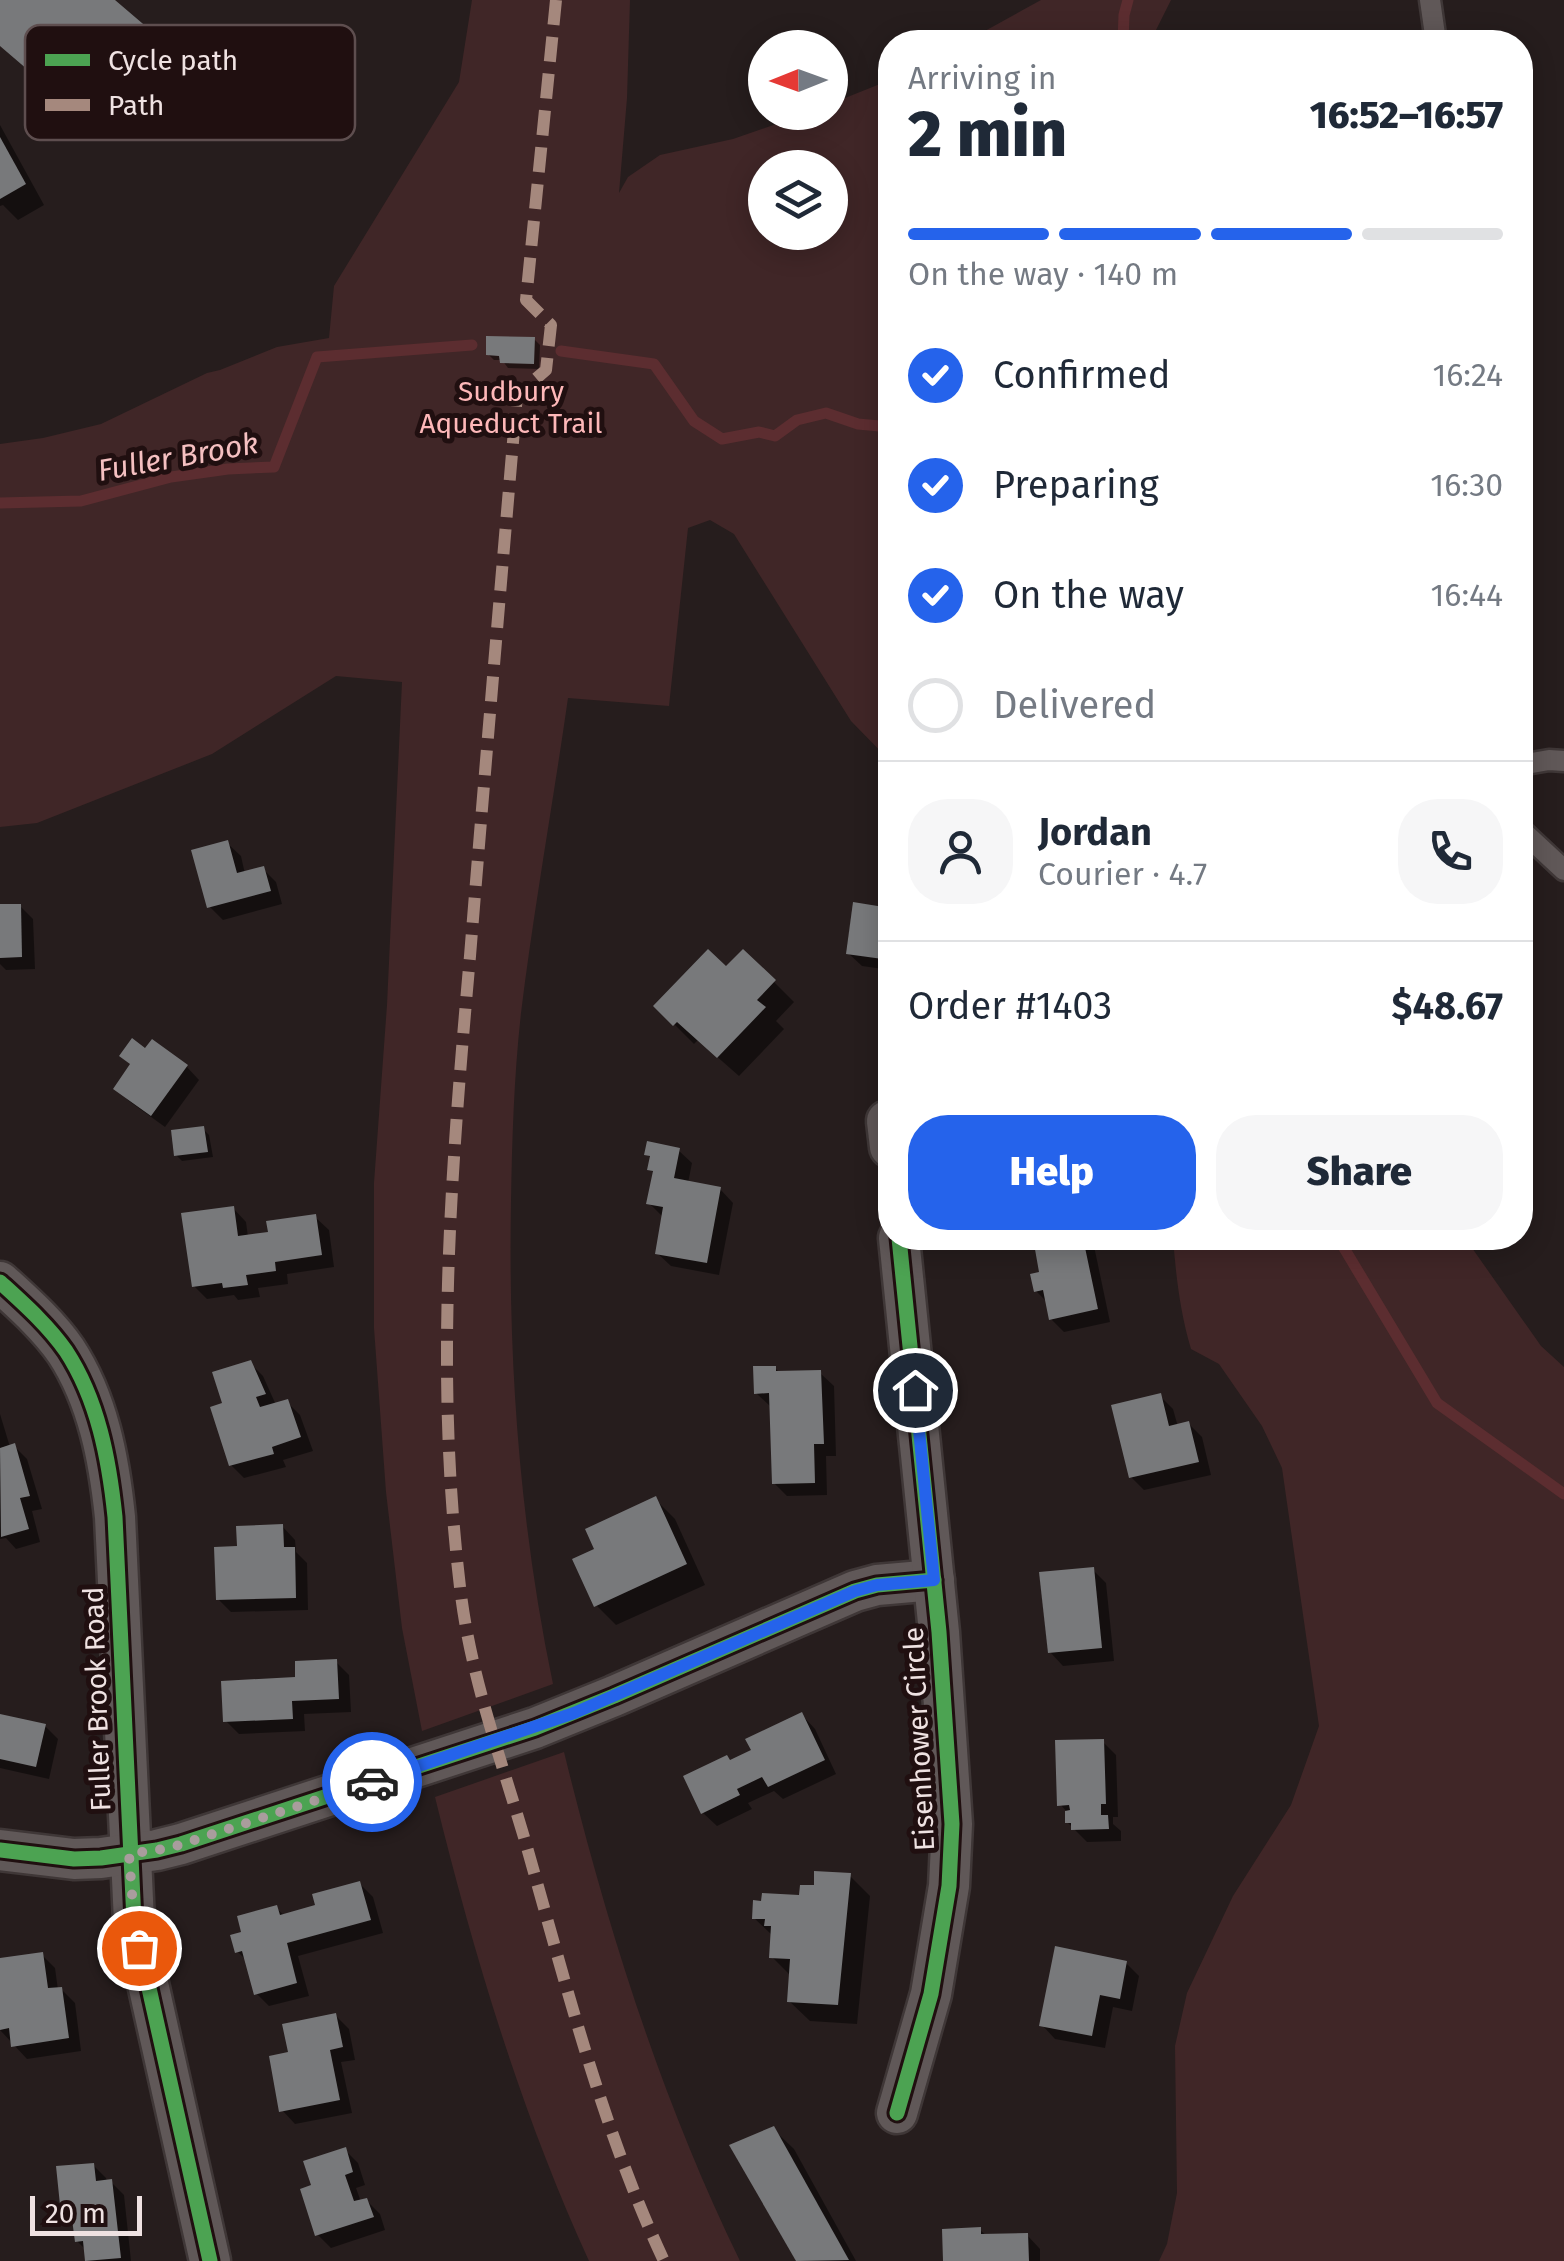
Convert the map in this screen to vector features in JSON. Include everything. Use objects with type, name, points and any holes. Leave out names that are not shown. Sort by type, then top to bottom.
[{"type":"street","name":"Eisenhower Circle","points":[[897,2113],[931,1994],[949,1886],[952,1824],[934,1580],[900,1250]]},
{"type":"street","name":"Fuller Brook Road","points":[[0,1282],[65,1350],[91,1401],[107,1457],[114,1516],[134,1921],[210,2261]]},
{"type":"street","points":[[0,1850],[74,1859],[181,1844],[534,1728],[855,1591],[934,1580]]},
{"type":"lane","points":[[1430,0],[1434,30]]},
{"type":"lane","points":[[1533,762],[1564,761]]},
{"type":"lane","points":[[1533,841],[1564,870]]},
{"type":"green space","name":"Sudbury Aqueduct Trail","points":[[472,0],[630,0],[619,193],[628,177],[660,155],[759,130],[848,130],[848,97],[878,85],[878,749],[851,721],[734,534],[710,520],[688,528],[669,706],[568,698],[521,1013],[511,1202],[518,1444],[532,1565],[553,1684],[422,1731],[402,1628],[386,1492],[374,1328],[374,1183],[387,1005],[402,682],[336,676],[212,754],[37,823],[0,827],[0,444],[101,424],[207,373],[277,347],[329,338],[334,286],[459,82]]},
{"type":"green space","points":[[1041,0],[1171,0],[1156,30],[987,30]]},
{"type":"green space","points":[[1174,1250],[1473,1250],[1541,1346],[1564,1367],[1564,2261],[1159,2261],[1167,2244],[1177,2193],[1175,2046],[1187,1993],[1233,1896],[1291,1805],[1319,1726],[1282,1468],[1262,1426],[1219,1364],[1191,1349]]},
{"type":"green space","points":[[564,1752],[638,2011],[685,2138],[740,2261],[589,2261],[521,2091],[466,1916],[435,1797]]},
{"type":"building","points":[[0,0],[115,0],[144,25],[25,25],[25,67],[0,46]]},
{"type":"building","points":[[0,137],[26,184],[0,199]]},
{"type":"building","points":[[486,336],[535,337],[534,364],[500,363],[499,356],[486,355]]},
{"type":"building","points":[[228,840],[237,873],[264,866],[271,891],[207,908],[191,850]]},
{"type":"building","points":[[853,902],[878,906],[878,958],[846,954]]},
{"type":"building","points":[[0,904],[21,904],[22,957],[0,958]]},
{"type":"building","points":[[708,949],[726,966],[743,949],[776,980],[757,1000],[766,1007],[717,1058],[653,1006]]},
{"type":"building","points":[[132,1038],[145,1048],[152,1039],[188,1065],[151,1116],[113,1089],[130,1064],[119,1056]]},
{"type":"building","points":[[204,1126],[208,1152],[174,1156],[171,1130]]},
{"type":"building","points":[[647,1141],[680,1148],[674,1178],[721,1187],[707,1263],[655,1254],[663,1207],[646,1204],[653,1171],[647,1170],[650,1156],[644,1155]]},
{"type":"building","points":[[234,1206],[238,1236],[268,1232],[266,1221],[316,1214],[322,1255],[275,1262],[276,1271],[246,1275],[248,1285],[192,1287],[181,1213]]},
{"type":"building","points":[[1035,1250],[1086,1250],[1098,1309],[1049,1320],[1043,1290],[1034,1292],[1030,1274],[1039,1272]]},
{"type":"building","points":[[251,1360],[266,1394],[256,1397],[260,1407],[288,1399],[301,1437],[272,1447],[274,1454],[229,1466],[210,1407],[222,1403],[212,1372]]},
{"type":"building","points":[[753,1366],[776,1366],[776,1371],[821,1370],[824,1444],[814,1444],[815,1483],[772,1484],[769,1393],[754,1394]]},
{"type":"building","points":[[1161,1393],[1169,1426],[1189,1421],[1199,1462],[1129,1478],[1111,1405]]},
{"type":"building","points":[[15,1443],[30,1496],[20,1498],[29,1529],[1,1537],[0,1448]]},
{"type":"building","points":[[656,1496],[687,1564],[594,1607],[572,1559],[594,1549],[585,1529]]},
{"type":"building","points":[[283,1524],[284,1547],[295,1547],[296,1598],[216,1600],[214,1547],[237,1546],[236,1526]]},
{"type":"building","points":[[1094,1567],[1102,1648],[1048,1653],[1039,1572]]},
{"type":"building","points":[[337,1659],[339,1699],[292,1701],[293,1719],[223,1722],[221,1681],[295,1677],[295,1661]]},
{"type":"building","points":[[802,1712],[825,1760],[768,1787],[762,1777],[737,1789],[740,1795],[701,1814],[683,1776],[727,1755],[730,1760],[751,1750],[745,1739]]},
{"type":"building","points":[[0,1714],[46,1724],[36,1767],[0,1759]]},
{"type":"building","points":[[1104,1739],[1106,1804],[1101,1804],[1101,1815],[1108,1815],[1109,1829],[1071,1830],[1071,1823],[1065,1823],[1069,1805],[1057,1806],[1055,1740]]},
{"type":"building","points":[[814,1871],[851,1873],[838,2005],[787,2002],[790,1959],[769,1958],[771,1926],[764,1926],[765,1919],[752,1919],[753,1900],[761,1901],[762,1893],[799,1895],[800,1885],[814,1885]]},
{"type":"building","points":[[360,1881],[371,1920],[287,1943],[297,1983],[254,1995],[242,1951],[235,1953],[230,1935],[241,1932],[237,1916],[277,1905],[280,1915],[315,1905],[312,1894]]},
{"type":"building","points":[[1055,1946],[1127,1961],[1120,1999],[1100,1995],[1092,2036],[1039,2026]]},
{"type":"building","points":[[43,1952],[48,1988],[62,1987],[69,2038],[11,2047],[9,2028],[0,2030],[0,1958]]},
{"type":"building","points":[[336,2013],[343,2047],[330,2050],[340,2100],[279,2112],[269,2056],[288,2052],[282,2024]]},
{"type":"building","points":[[774,2126],[849,2260],[796,2261],[729,2145]]},
{"type":"building","points":[[346,2147],[353,2172],[345,2175],[354,2201],[367,2198],[374,2217],[315,2236],[300,2189],[311,2185],[303,2161]]},
{"type":"building","points":[[94,2163],[96,2181],[112,2179],[121,2258],[85,2261],[83,2241],[75,2242],[70,2204],[60,2205],[56,2166]]},
{"type":"building","points":[[981,2227],[981,2234],[1028,2233],[1029,2261],[943,2261],[942,2229]]},
{"type":"waterway","name":"Fuller Brook","points":[[1123,30],[1128,0]]},
{"type":"waterway","name":"Fuller Brook","points":[[0,503],[81,501],[171,477],[274,467],[317,357],[472,345]]},
{"type":"waterway","name":"Fuller Brook","points":[[561,351],[654,364],[694,421],[722,439],[759,432],[775,436],[797,420],[826,413],[878,426]]},
{"type":"waterway","points":[[1345,1250],[1437,1403],[1564,1494]]},
{"type":"marked path","points":[[556,0],[526,300],[551,325],[546,370],[517,395],[457,1116],[448,1275],[448,1434],[461,1595],[480,1690],[604,2108],[664,2261]]},
{"type":"cycle path","points":[[897,2113],[931,1994],[949,1886],[952,1824],[939,1632],[900,1250]]},
{"type":"cycle path","points":[[0,1282],[66,1351],[86,1389],[105,1452],[115,1517],[134,1921],[210,2261]]},
{"type":"cycle path","points":[[0,1850],[74,1859],[181,1844],[535,1728],[855,1591],[934,1580]]},
{"type":"way so far","points":[[139,1948],[129,1854],[170,1848],[372,1782]]},
{"type":"route","points":[[372,1782],[574,1713],[855,1591],[934,1580],[915,1390]]}]
